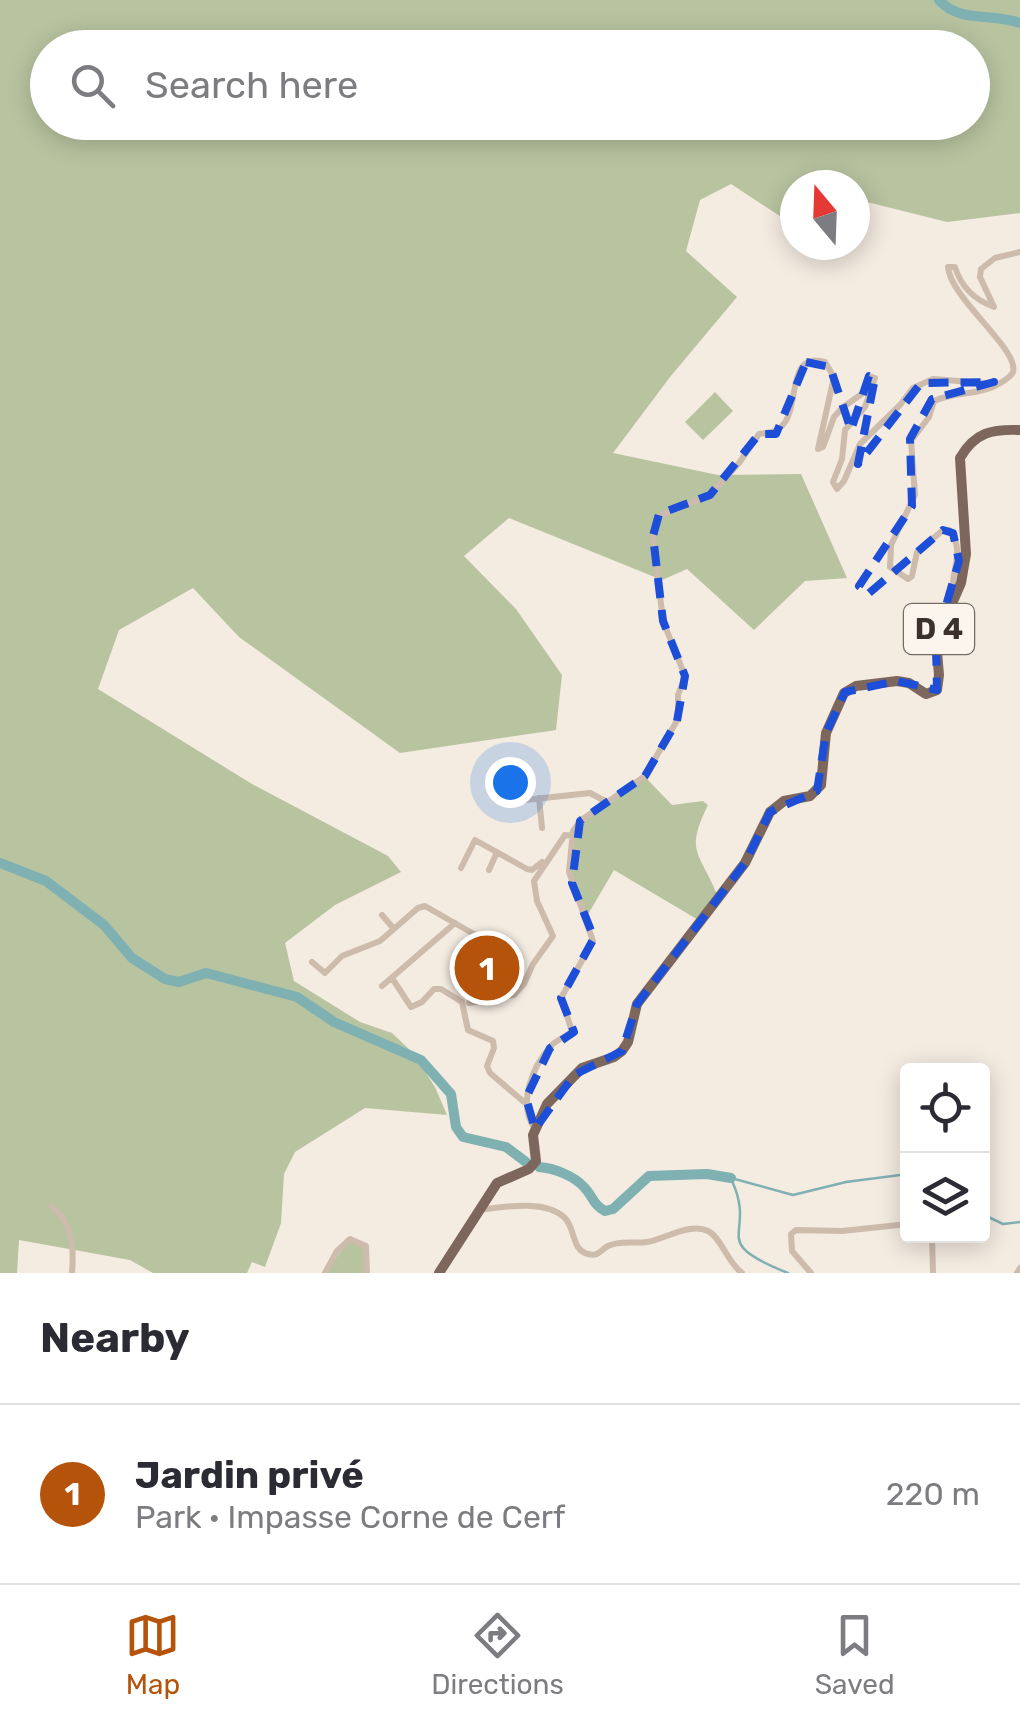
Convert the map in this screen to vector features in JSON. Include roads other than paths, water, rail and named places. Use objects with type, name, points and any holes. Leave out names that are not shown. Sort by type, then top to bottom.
[{"type":"main road","name":"D 4","points":[[439,1273],[497,1182],[529,1169],[536,1160],[535,1129],[547,1104],[582,1068],[614,1057],[628,1042],[637,1004],[745,863],[770,812],[784,800],[817,791],[823,776],[826,733],[844,693],[856,686],[897,680],[926,694],[936,690],[936,640],[961,583],[966,554],[960,458],[980,434],[995,429],[1020,430]]},
{"type":"street","points":[[954,594],[952,585],[958,561],[949,530],[943,530],[917,552],[908,579],[890,567],[892,545],[915,495],[910,441],[929,417],[934,401],[986,390],[1012,376],[1014,362],[961,296],[947,270],[951,265],[955,267],[964,287],[994,307],[980,277],[981,269],[995,258],[1020,252]]},
{"type":"street","points":[[535,1129],[525,1102],[540,1062],[554,1042],[572,1031],[561,998],[593,941],[569,872],[575,826],[645,776],[678,719],[678,695],[685,676],[664,621],[653,536],[657,516],[710,494],[760,434],[781,426],[794,404],[794,382],[806,362],[815,360],[830,367],[834,378],[818,449],[823,447],[842,408],[863,392],[868,376],[875,378],[866,408],[845,430],[842,458],[833,482],[837,489],[860,444],[913,388],[933,379],[996,384]]},
{"type":"street","points":[[507,802],[590,792],[608,802]]},
{"type":"street","points":[[539,798],[542,828]]},
{"type":"street","points":[[470,1003],[514,995],[552,940],[552,930],[534,888],[537,873],[566,835],[572,836]]},
{"type":"street","points":[[461,868],[476,840],[530,870],[548,859]]},
{"type":"street","points":[[489,870],[498,852]]},
{"type":"street","points":[[312,962],[325,973],[342,956],[371,946],[418,908],[426,906],[498,948]]},
{"type":"street","points":[[382,916],[394,929]]},
{"type":"street","points":[[382,986],[455,923]]},
{"type":"street","points":[[392,978],[411,1007],[434,989],[442,989],[462,1002],[468,1030],[493,1041],[487,1066],[490,1073],[525,1102]]},
{"type":"street","points":[[51,1206],[64,1218],[73,1241],[72,1273]]},
{"type":"street","points":[[478,1210],[507,1206],[550,1210],[564,1217],[578,1249],[590,1255],[622,1242],[648,1242],[694,1229],[708,1230],[742,1273]]},
{"type":"street","points":[[811,1273],[792,1251],[792,1234],[796,1230],[842,1231],[900,1225]]},
{"type":"street","points":[[324,1273],[337,1250],[350,1238],[366,1246],[368,1273]]},
{"type":"street","points":[[932,1243],[933,1273]]},
{"type":"waterway","points":[[939,0],[967,15],[1020,23]]},
{"type":"waterway","points":[[0,863],[46,881],[104,925],[132,958],[165,979],[179,982],[206,973],[297,997],[334,1022],[421,1060],[451,1094],[456,1127],[463,1137],[506,1147],[526,1162]]},
{"type":"waterway","points":[[539,1167],[575,1179],[605,1211],[613,1209],[649,1176],[707,1174],[731,1178]]},
{"type":"waterway","points":[[731,1178],[793,1195],[846,1182],[900,1175]]},
{"type":"waterway","points":[[732,1181],[738,1200],[741,1244],[748,1253],[788,1273]]},
{"type":"waterway","points":[[990,1218],[1003,1224],[1020,1222]]},
{"type":"place","name":"Jardin privé","points":[[487,968]]}]
